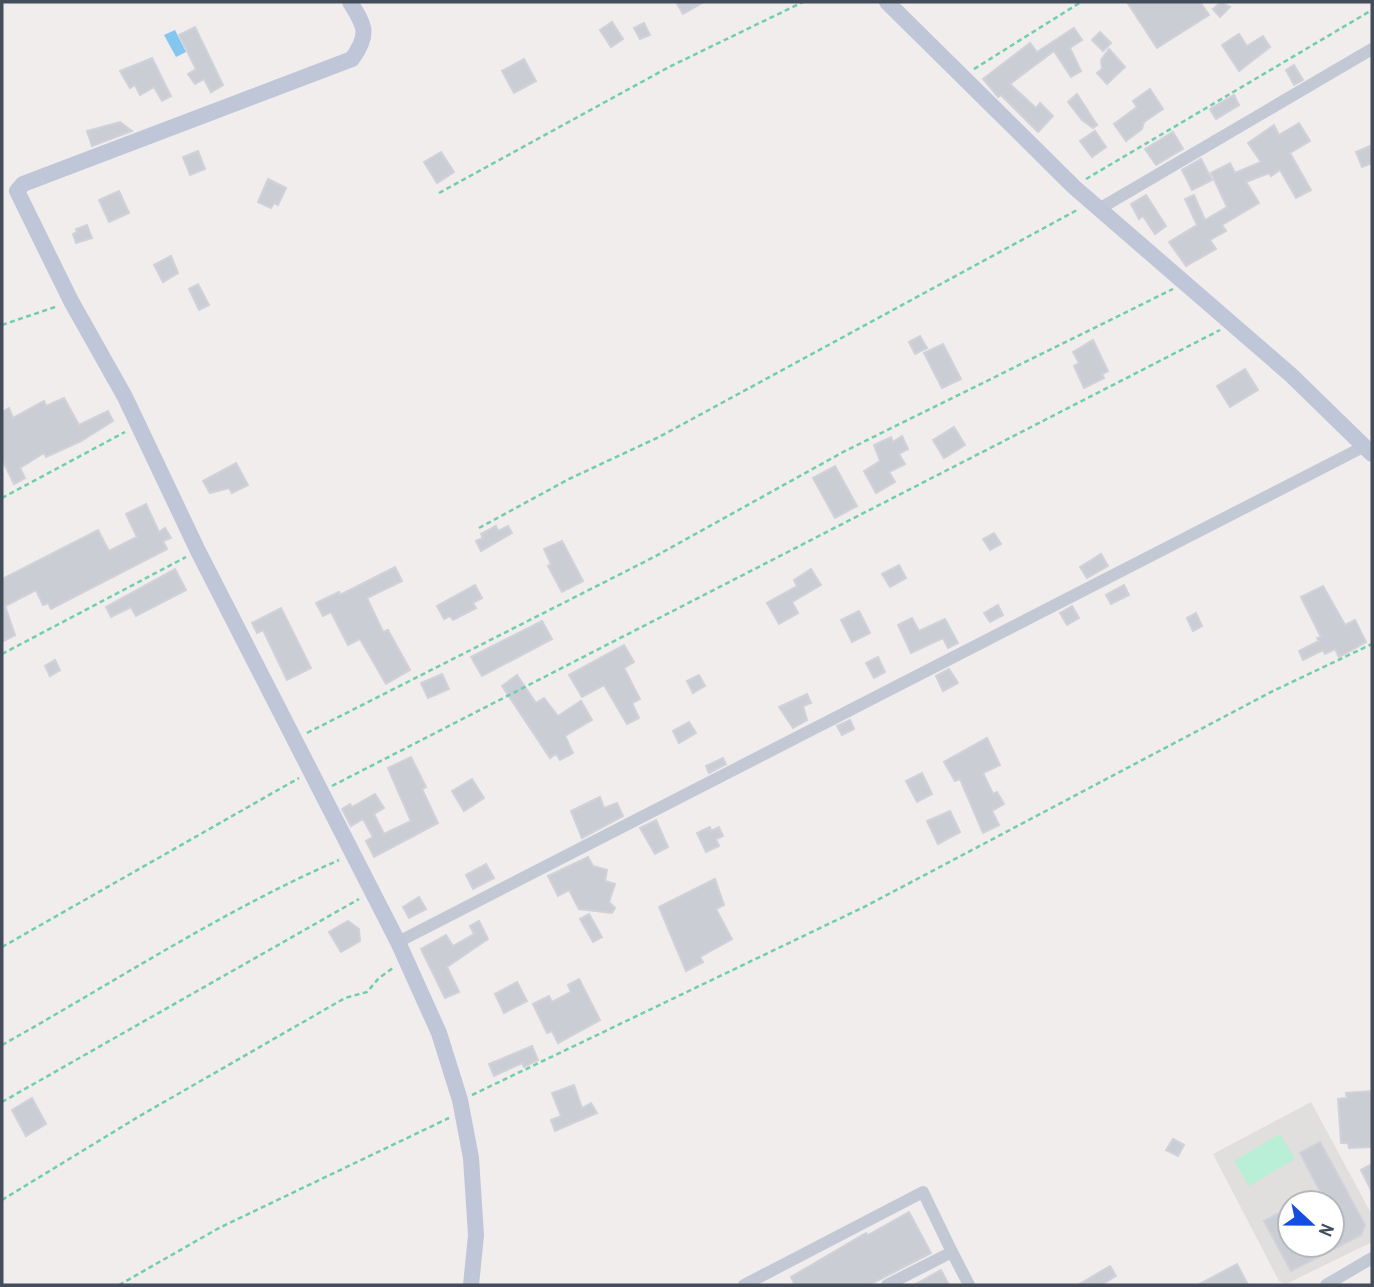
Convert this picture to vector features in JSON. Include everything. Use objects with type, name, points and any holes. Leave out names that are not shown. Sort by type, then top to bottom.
[{"type":"street","points":[[350,2],[364,26],[363,44],[352,59],[23,184],[17,191],[19,201],[71,302],[125,397],[198,551],[296,739],[398,943],[439,1032],[461,1106],[471,1158],[477,1235],[471,1285]]},
{"type":"street","points":[[398,943],[1368,450],[1291,375],[1074,187],[887,2]]},
{"type":"street","points":[[1099,209],[1372,49]]},
{"type":"street","points":[[744,1285],[923,1192],[969,1285]]},
{"type":"street","points":[[887,1285],[951,1252]]},
{"type":"street","points":[[1326,1285],[1372,1258]]},
{"type":"path","points":[[439,194],[669,67],[803,2]]},
{"type":"path","points":[[962,76],[1082,2]]},
{"type":"path","points":[[1074,187],[1372,10]]},
{"type":"path","points":[[479,528],[569,480],[659,437],[1082,207],[1099,209]]},
{"type":"path","points":[[296,739],[654,557],[845,451],[1185,283]]},
{"type":"path","points":[[2,325],[71,302]]},
{"type":"path","points":[[321,792],[1233,324]]},
{"type":"path","points":[[2,498],[137,426]]},
{"type":"path","points":[[2,654],[198,551]]},
{"type":"path","points":[[118,1285],[219,1228],[546,1062],[866,906],[1271,692],[1372,644]]},
{"type":"path","points":[[2,947],[311,772]]},
{"type":"path","points":[[2,1045],[237,910],[291,881],[353,854]]},
{"type":"path","points":[[2,1102],[371,892]]},
{"type":"path","points":[[2,1200],[138,1117],[323,1010],[345,998],[367,992],[379,978],[405,961]]},
{"type":"shaded area","points":[[1311,1102],[1372,1215],[1372,1242],[1346,1255],[1346,1189],[1276,1189],[1276,1259],[1337,1259],[1286,1284],[1279,1281],[1213,1154]]},
{"type":"green space","points":[[1280,1134],[1295,1159],[1249,1186],[1234,1161]]},
{"type":"water","points":[[175,30],[186,52],[176,57],[164,35]]},
{"type":"building","points":[[676,2],[704,2],[683,14]]},
{"type":"building","points":[[1127,2],[1200,2],[1209,15],[1157,48]]},
{"type":"building","points":[[1221,2],[1230,7],[1220,17],[1213,9]]},
{"type":"building","points":[[612,22],[623,39],[611,47],[600,30]]},
{"type":"building","points":[[644,23],[650,35],[640,39],[634,28]]},
{"type":"building","points":[[195,27],[223,85],[211,92],[204,79],[195,84],[188,74],[196,69],[179,35]]},
{"type":"building","points":[[1074,28],[1082,40],[1070,48],[1081,71],[1071,77],[1054,51],[1010,84],[1036,108],[1040,103],[1053,116],[1038,132],[1001,95],[998,97],[983,79],[1030,43],[1037,52]]},
{"type":"building","points":[[1100,32],[1111,43],[1103,51],[1092,40]]},
{"type":"building","points":[[1239,34],[1247,46],[1263,36],[1270,47],[1239,71],[1222,45]]},
{"type":"building","points":[[1109,49],[1125,67],[1107,84],[1097,73],[1102,69],[1101,60]]},
{"type":"building","points":[[152,58],[171,96],[162,101],[154,87],[140,95],[135,85],[130,88],[120,71]]},
{"type":"building","points":[[524,59],[536,81],[514,93],[502,71]]},
{"type":"building","points":[[1294,65],[1303,80],[1294,85],[1286,70]]},
{"type":"building","points":[[1150,89],[1163,109],[1144,122],[1142,129],[1126,141],[1114,124],[1137,107],[1133,101]]},
{"type":"building","points":[[1077,94],[1097,125],[1093,128],[1082,120],[1068,102]]},
{"type":"building","points":[[1234,95],[1239,105],[1216,119],[1210,109]]},
{"type":"building","points":[[120,122],[132,131],[92,146],[87,131]]},
{"type":"building","points":[[1299,123],[1310,141],[1290,153],[1311,190],[1296,198],[1280,170],[1271,176],[1269,173],[1246,182],[1259,203],[1222,225],[1226,231],[1210,240],[1216,249],[1186,266],[1169,242],[1197,225],[1185,199],[1194,195],[1205,220],[1227,207],[1211,173],[1230,163],[1235,173],[1261,162],[1248,143],[1274,125],[1279,135]]},
{"type":"building","points":[[1095,131],[1106,147],[1092,157],[1080,141]]},
{"type":"building","points":[[1173,132],[1183,149],[1156,165],[1145,149]]},
{"type":"building","points":[[1372,145],[1372,163],[1362,167],[1356,152]]},
{"type":"building","points":[[198,151],[205,169],[190,175],[183,157]]},
{"type":"building","points":[[441,152],[454,172],[437,183],[424,162]]},
{"type":"building","points":[[1201,159],[1212,180],[1192,190],[1182,170]]},
{"type":"building","points":[[268,179],[286,188],[278,205],[274,203],[271,208],[258,202]]},
{"type":"building","points":[[119,191],[129,213],[109,222],[99,200]]},
{"type":"building","points":[[1146,195],[1166,226],[1155,234],[1143,216],[1139,219],[1131,204]]},
{"type":"building","points":[[87,225],[92,238],[76,243],[73,234],[77,232],[76,229]]},
{"type":"building","points":[[171,256],[178,273],[163,282],[154,265]]},
{"type":"building","points":[[198,284],[209,305],[199,310],[189,289]]},
{"type":"building","points":[[920,336],[927,348],[915,354],[909,342]]},
{"type":"building","points":[[1093,340],[1108,371],[1102,374],[1104,378],[1084,388],[1074,366],[1079,363],[1073,352]]},
{"type":"building","points":[[943,344],[961,379],[942,388],[924,353]]},
{"type":"building","points":[[1245,369],[1258,390],[1230,407],[1217,386]]},
{"type":"building","points":[[64,398],[79,425],[108,411],[113,421],[81,441],[46,457],[44,453],[20,468],[25,478],[14,484],[2,459],[2,412],[9,408],[13,418],[44,401],[46,406]]},
{"type":"building","points":[[954,427],[965,445],[944,458],[933,440]]},
{"type":"building","points":[[902,436],[908,449],[899,454],[905,464],[889,472],[895,482],[876,493],[864,471],[880,461],[874,445],[891,437],[893,442]]},
{"type":"building","points":[[236,463],[248,485],[232,493],[229,488],[210,493],[203,481]]},
{"type":"building","points":[[835,466],[857,506],[835,518],[813,478]]},
{"type":"building","points":[[146,504],[159,532],[165,528],[171,538],[163,541],[167,549],[51,609],[48,603],[43,605],[36,590],[5,606],[15,635],[2,642],[2,579],[98,530],[109,551],[137,537],[126,514]]},
{"type":"building","points":[[496,526],[498,531],[508,526],[512,533],[481,551],[476,541],[483,538],[481,534]]},
{"type":"building","points":[[994,533],[1001,544],[990,550],[983,539]]},
{"type":"building","points":[[562,541],[583,581],[562,592],[548,566],[551,564],[544,549]]},
{"type":"building","points":[[1101,554],[1108,566],[1087,578],[1080,567]]},
{"type":"building","points":[[899,565],[906,578],[890,587],[882,574]]},
{"type":"building","points":[[395,567],[402,581],[367,598],[383,632],[388,630],[410,670],[386,684],[360,639],[348,645],[331,612],[323,616],[316,603],[339,592],[340,595]]},
{"type":"building","points":[[175,569],[186,590],[136,616],[131,607],[111,617],[106,607]]},
{"type":"building","points":[[811,569],[821,585],[792,602],[798,613],[779,624],[767,603],[797,586],[794,580]]},
{"type":"building","points":[[475,585],[482,598],[473,603],[476,608],[453,620],[450,616],[444,619],[437,606]]},
{"type":"building","points":[[1124,585],[1129,595],[1111,604],[1106,595]]},
{"type":"building","points":[[1323,586],[1345,625],[1355,620],[1366,642],[1339,657],[1335,649],[1325,654],[1323,650],[1303,660],[1299,651],[1319,641],[1317,638],[1321,637],[1301,597]]},
{"type":"building","points":[[998,605],[1003,615],[990,622],[984,613]]},
{"type":"building","points":[[1072,606],[1079,618],[1067,625],[1060,613]]},
{"type":"building","points":[[281,608],[311,668],[287,680],[263,630],[257,633],[252,623]]},
{"type":"building","points":[[859,611],[870,633],[852,642],[841,620]]},
{"type":"building","points":[[1196,613],[1202,626],[1193,631],[1187,618]]},
{"type":"building","points":[[912,618],[919,631],[945,619],[958,643],[948,648],[943,638],[911,653],[898,625]]},
{"type":"building","points":[[542,621],[552,639],[482,676],[471,657]]},
{"type":"building","points":[[624,645],[634,662],[624,668],[640,699],[632,703],[639,718],[627,724],[604,685],[582,697],[569,675]]},
{"type":"building","points":[[878,657],[885,672],[874,678],[866,663]]},
{"type":"building","points":[[55,660],[60,670],[50,676],[45,666]]},
{"type":"building","points":[[949,669],[958,683],[943,691],[936,676]]},
{"type":"building","points":[[442,674],[449,689],[428,698],[421,683]]},
{"type":"building","points":[[517,675],[536,703],[544,698],[558,716],[581,701],[592,720],[565,736],[573,753],[560,760],[556,754],[550,758],[502,686]]},
{"type":"building","points":[[699,675],[705,686],[693,693],[687,681]]},
{"type":"building","points":[[807,694],[811,703],[803,706],[807,720],[793,728],[779,707]]},
{"type":"building","points":[[850,720],[854,729],[842,735],[837,726]]},
{"type":"building","points":[[689,722],[696,733],[679,743],[673,731]]},
{"type":"building","points":[[987,738],[1000,765],[983,773],[993,794],[997,792],[1004,804],[992,811],[999,825],[983,833],[960,779],[955,781],[944,762]]},
{"type":"building","points":[[411,757],[426,787],[422,789],[438,823],[374,857],[366,841],[373,837],[363,819],[351,826],[342,809],[350,804],[352,807],[375,794],[384,808],[374,814],[384,834],[411,821],[388,768]]},
{"type":"building","points":[[723,758],[726,764],[709,773],[706,766]]},
{"type":"building","points":[[922,773],[932,794],[917,802],[906,781]]},
{"type":"building","points":[[472,779],[484,798],[464,811],[452,791]]},
{"type":"building","points":[[600,797],[604,808],[617,803],[623,816],[582,838],[571,811]]},
{"type":"building","points":[[950,811],[960,832],[938,844],[927,821]]},
{"type":"building","points":[[656,820],[668,847],[655,854],[640,828]]},
{"type":"building","points":[[710,827],[711,831],[719,827],[723,836],[716,839],[719,846],[706,852],[697,833]]},
{"type":"building","points":[[588,857],[593,866],[607,870],[605,881],[615,884],[609,902],[615,908],[612,913],[579,909],[569,890],[558,896],[548,876]]},
{"type":"building","points":[[486,864],[494,878],[473,889],[466,875]]},
{"type":"building","points":[[715,879],[724,905],[716,909],[732,939],[700,957],[703,962],[686,971],[659,907]]},
{"type":"building","points":[[419,897],[426,909],[409,918],[403,907]]},
{"type":"building","points":[[589,914],[602,937],[593,942],[580,919]]},
{"type":"building","points":[[348,921],[359,929],[360,941],[341,952],[329,932]]},
{"type":"building","points":[[479,921],[488,939],[447,967],[459,992],[445,998],[421,949],[446,935],[453,946],[474,934],[470,926]]},
{"type":"building","points":[[579,979],[600,1020],[558,1043],[552,1031],[547,1033],[533,1004],[549,996],[552,1002],[571,992],[568,985]]},
{"type":"building","points":[[517,982],[527,1001],[504,1013],[495,994]]},
{"type":"building","points":[[532,1046],[538,1060],[524,1067],[522,1063],[494,1076],[489,1064]]},
{"type":"building","points":[[574,1085],[582,1108],[591,1103],[597,1113],[555,1131],[551,1120],[561,1116],[552,1093]]},
{"type":"building","points":[[1372,1091],[1372,1147],[1349,1148],[1348,1143],[1341,1143],[1338,1099],[1347,1098],[1346,1093]]},
{"type":"building","points":[[32,1098],[46,1124],[26,1136],[12,1110]]},
{"type":"building","points":[[1173,1139],[1184,1145],[1178,1156],[1166,1150]]},
{"type":"building","points":[[1320,1142],[1345,1189],[1319,1189],[1300,1153]]},
{"type":"building","points":[[1372,1164],[1372,1192],[1361,1170]]},
{"type":"building","points":[[1346,1190],[1365,1225],[1361,1235],[1346,1243]]},
{"type":"building","points":[[909,1212],[931,1253],[869,1285],[795,1285],[791,1277],[866,1233],[868,1235]]},
{"type":"building","points":[[1276,1215],[1276,1243],[1264,1221]]},
{"type":"building","points":[[1285,1259],[1314,1259],[1291,1271]]},
{"type":"building","points":[[1237,1264],[1248,1285],[1198,1285]]},
{"type":"building","points":[[1110,1266],[1116,1276],[1101,1285],[1078,1285]]},
{"type":"building","points":[[941,1270],[949,1285],[914,1285]]}]
